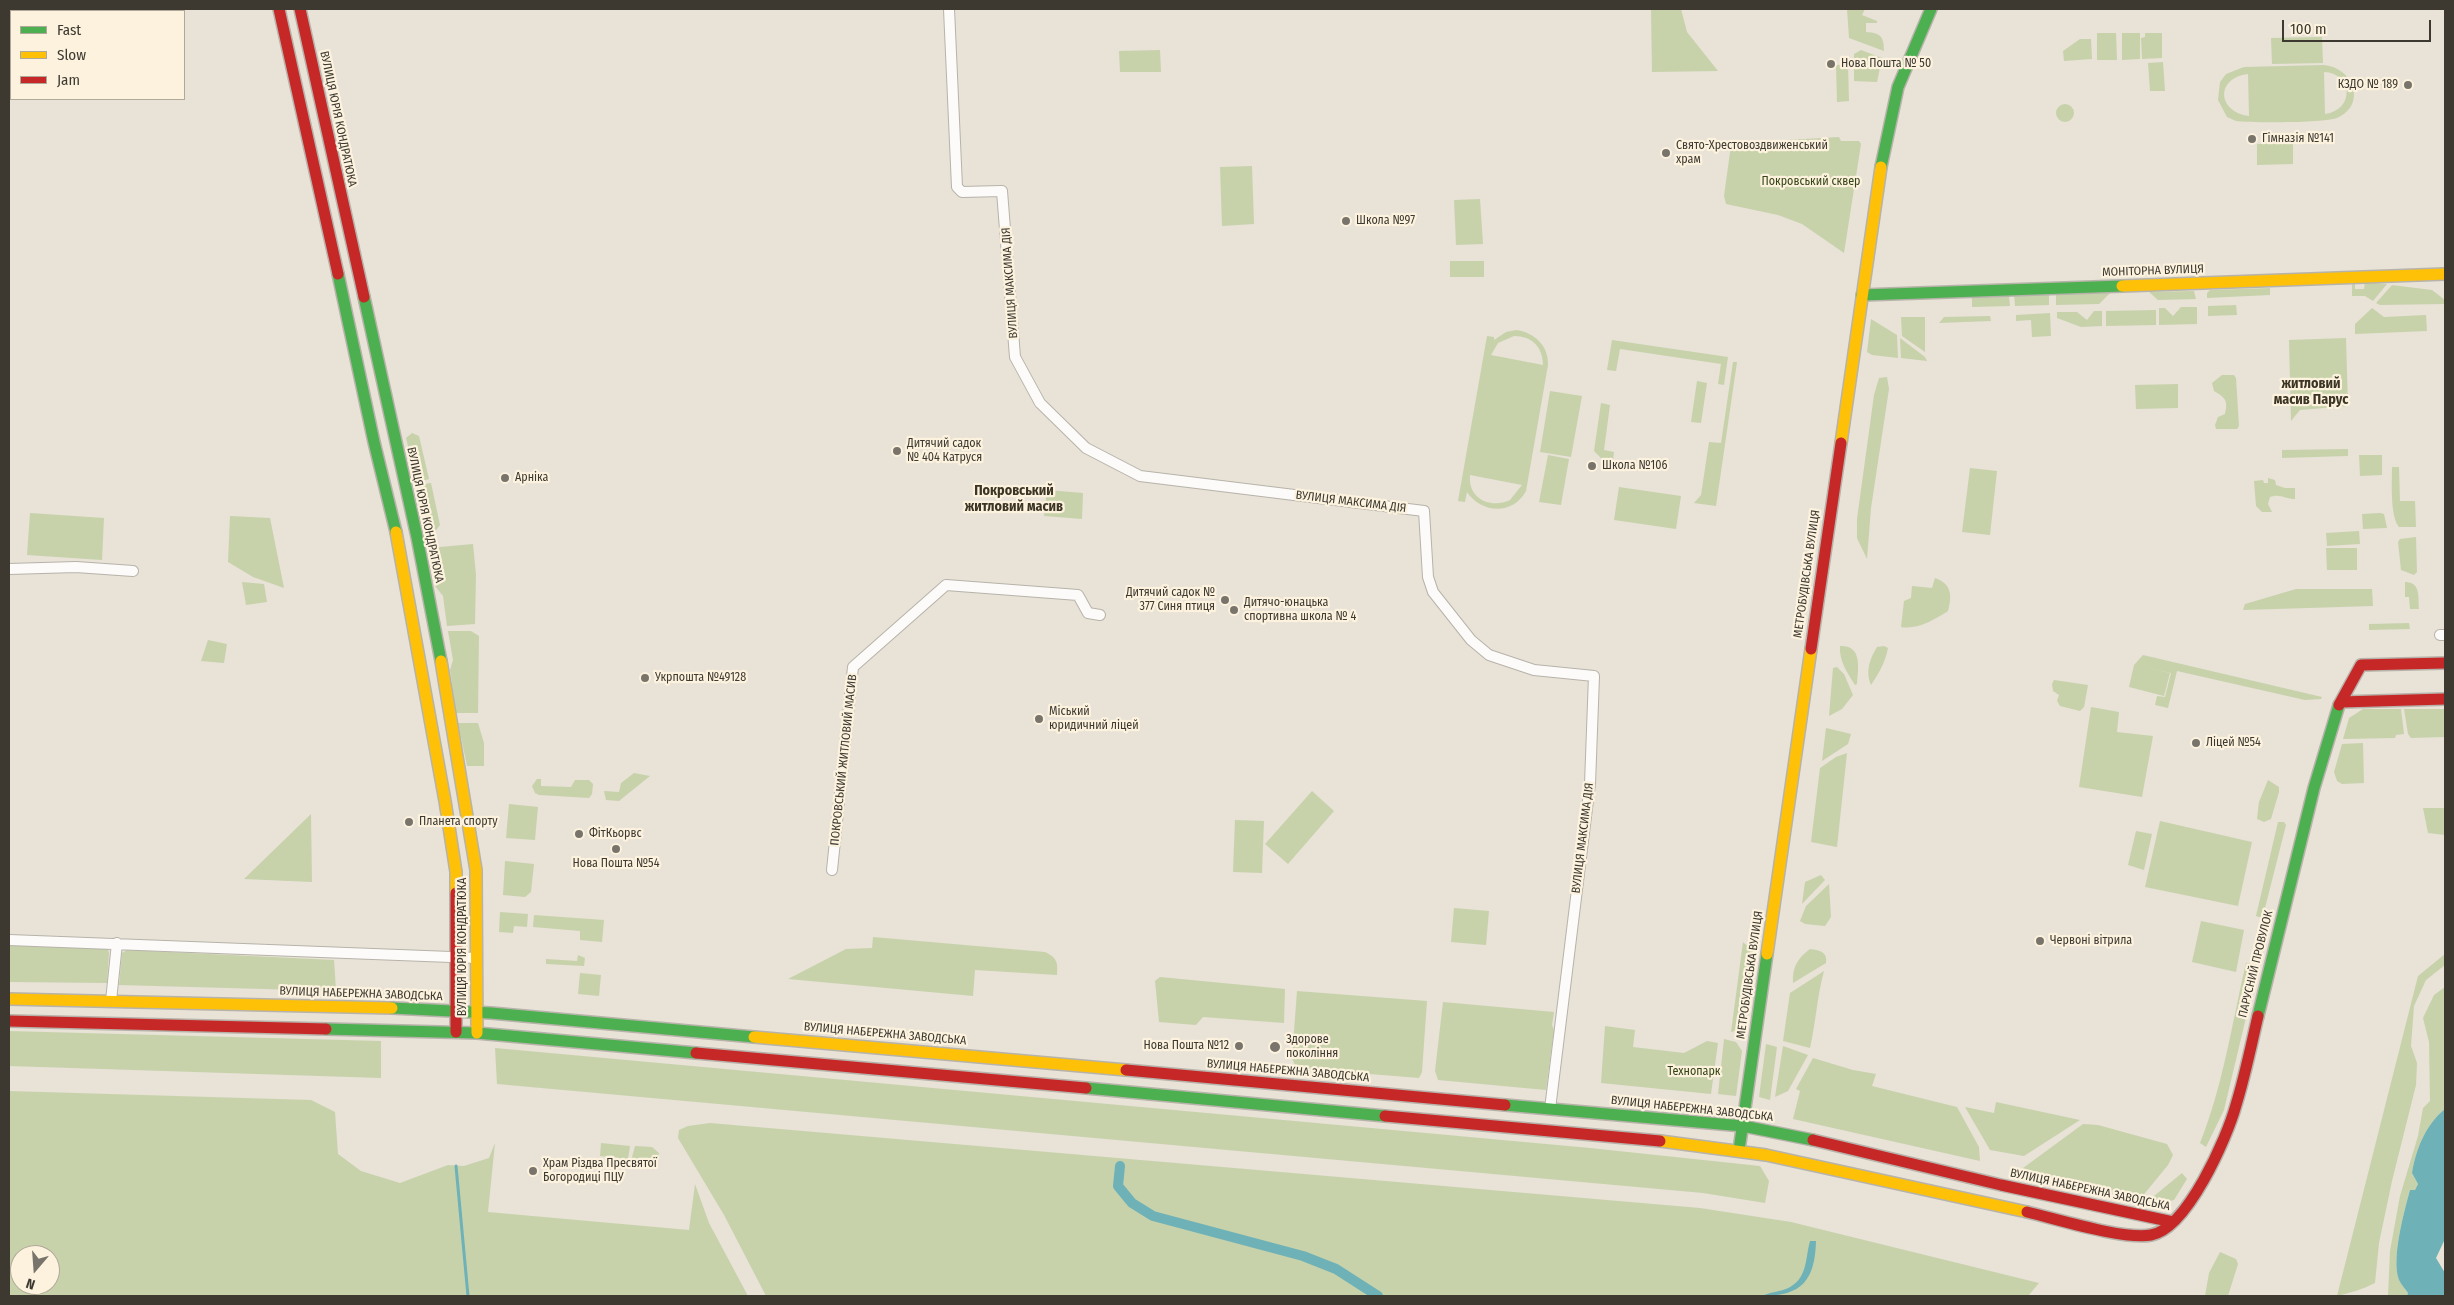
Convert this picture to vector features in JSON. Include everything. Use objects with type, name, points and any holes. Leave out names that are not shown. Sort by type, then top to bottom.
[{"type":"main road","name":"ВУЛИЦЯ ЮРІЯ КОНДРАТЮКА","points":[[279,9],[398,541],[456,872],[456,1032]]},
{"type":"main road","name":"ВУЛИЦЯ ЮРІЯ КОНДРАТЮКА","points":[[300,9],[426,583],[476,870],[477,1033]]},
{"type":"main road","name":"МЕТРОБУДІВСЬКА ВУЛИЦЯ","points":[[1739,1150],[1862,295],[1888,128],[1907,63],[1931,9]]},
{"type":"main road","points":[[295,81],[315,78]]},
{"type":"main road","name":"МОНІТОРНА ВУЛИЦЯ","points":[[1862,295],[2445,274]]},
{"type":"main road","points":[[387,496],[406,492]]},
{"type":"main road","name":"ПАРУСНИЙ ПРОВУЛОК","points":[[2173,1222],[2189,1201],[2214,1159],[2233,1114],[2314,788],[2336,710],[2361,665],[2445,663]]},
{"type":"main road","points":[[425,700],[445,698]]},
{"type":"main road","points":[[2341,702],[2445,699]]},
{"type":"main road","name":"ВУЛИЦЯ НАБЕРЕЖНА ЗАВОДСЬКА","points":[[9,999],[477,1012],[1743,1126],[1771,1130],[2030,1191],[2173,1222]]},
{"type":"main road","name":"ВУЛИЦЯ НАБЕРЕЖНА ЗАВОДСЬКА","points":[[9,1021],[477,1033],[1431,1119],[1739,1150],[2130,1235],[2150,1237],[2165,1230],[2173,1222]]},
{"type":"main road","points":[[1020,1083],[1022,1060]]},
{"type":"street","name":"ВУЛИЦЯ МАКСИМА ДІЯ","points":[[949,9],[957,187],[962,192],[1002,191],[1015,357],[1040,403],[1086,448],[1140,476],[1424,511],[1425,554],[1428,577],[1433,592],[1471,640],[1489,655],[1534,670],[1594,676],[1590,784],[1550,1109]]},
{"type":"street","points":[[9,569],[76,567],[133,571]]},
{"type":"street","name":"ПОКРОВСЬКИЙ ЖИТЛОВИЙ МАСИВ","points":[[832,870],[853,667],[946,585],[1078,596],[1088,614],[1100,614]]},
{"type":"street","points":[[9,940],[477,958]]},
{"type":"street","points":[[111,1001],[117,943]]},
{"type":"green space","points":[[1651,9],[1681,9],[1687,32],[1718,71],[1652,72]]},
{"type":"green space","points":[[1847,9],[1865,9],[1862,15],[1877,21],[1877,23],[1866,23],[1866,32],[1875,33],[1880,36],[1884,51],[1849,38]]},
{"type":"green space","points":[[2097,33],[2116,33],[2117,60],[2097,60]]},
{"type":"green space","points":[[2122,33],[2140,33],[2140,59],[2122,60]]},
{"type":"green space","points":[[2145,33],[2162,33],[2162,58],[2142,59],[2141,38],[2145,37]]},
{"type":"green space","points":[[2322,37],[2323,63],[2272,64],[2271,38]]},
{"type":"green space","points":[[2080,39],[2091,39],[2092,59],[2064,61],[2063,51]]},
{"type":"green space","points":[[1160,50],[1161,72],[1120,72],[1119,51]]},
{"type":"green space","points":[[1861,50],[1882,58],[1877,82],[1854,81],[1854,54]]},
{"type":"green space","points":[[2163,62],[2165,91],[2150,91],[2148,63]]},
{"type":"green space","points":[[1848,64],[1849,101],[1837,102],[1836,65]]},
{"type":"green space","points":[[2324,65],[2334,68],[2343,73],[2353,88],[2352,105],[2346,112],[2330,120],[2287,122],[2236,121],[2227,117],[2218,100],[2220,82],[2226,74],[2244,67]],"holes":[[[2324,72],[2341,78],[2347,92],[2342,106],[2335,111],[2325,114]],[[2248,74],[2249,116],[2238,113],[2231,108],[2226,102],[2224,95],[2225,88],[2230,82],[2237,77]]]},
{"type":"green space","points":[[2061,104],[2069,104],[2074,109],[2072,120],[2061,122],[2056,117],[2056,109]]},
{"type":"green space","name":"Покровський сквер","points":[[1839,137],[1841,141],[1859,141],[1861,144],[1844,253],[1802,224],[1778,215],[1726,204],[1724,196],[1731,145],[1736,143]]},
{"type":"green space","points":[[2293,143],[2293,164],[2257,165],[2257,144]]},
{"type":"green space","points":[[1252,166],[1254,224],[1222,226],[1220,167]]},
{"type":"green space","points":[[1480,199],[1483,244],[1456,245],[1454,200]]},
{"type":"green space","points":[[1450,261],[1484,261],[1484,277],[1450,277]]},
{"type":"green space","points":[[2355,281],[2355,289],[2364,289],[2365,282],[2387,284],[2373,301],[2365,296],[2352,296],[2352,285]]},
{"type":"green space","points":[[2392,285],[2432,290],[2445,300],[2445,304],[2380,305],[2376,303]]},
{"type":"green space","points":[[2270,288],[2270,295],[2207,298],[2207,293],[2210,290]]},
{"type":"green space","points":[[2194,291],[2196,299],[2158,300],[2149,292]]},
{"type":"green space","points":[[2110,293],[2099,304],[2056,305],[2056,294]]},
{"type":"green space","points":[[2049,294],[2049,305],[2015,306],[2014,295]]},
{"type":"green space","points":[[2009,296],[2010,306],[1972,307],[1972,297]]},
{"type":"green space","points":[[2236,305],[2237,315],[2208,316],[2208,306]]},
{"type":"green space","points":[[2181,307],[2197,307],[2197,324],[2159,325],[2159,308],[2165,308],[2173,316]]},
{"type":"green space","points":[[2372,308],[2384,317],[2426,315],[2427,331],[2355,334],[2355,324]]},
{"type":"green space","points":[[2156,310],[2156,325],[2106,326],[2106,311]]},
{"type":"green space","points":[[2094,311],[2102,311],[2102,326],[2081,327],[2057,318],[2057,312],[2077,312],[2087,320]]},
{"type":"green space","points":[[2050,313],[2051,336],[2032,337],[2031,320],[2016,321],[2016,315]]},
{"type":"green space","points":[[1990,316],[1991,321],[1939,323],[1944,317]]},
{"type":"green space","points":[[1901,317],[1925,317],[1925,352],[1902,336]]},
{"type":"green space","points":[[1871,319],[1897,335],[1898,358],[1872,355],[1867,352]]},
{"type":"green space","points":[[1523,331],[1534,337],[1546,352],[1548,365],[1526,491],[1513,504],[1506,508],[1497,509],[1481,504],[1467,492],[1465,502],[1458,501],[1487,336],[1494,337],[1494,340],[1506,332]],"holes":[[[1514,336],[1531,340],[1539,348],[1543,365],[1491,355],[1498,343]],[[1470,475],[1522,485],[1510,500],[1495,503],[1482,500],[1473,491],[1470,484]]]},
{"type":"green space","points":[[1900,338],[1925,357],[1927,361],[1901,358]]},
{"type":"green space","points":[[2346,338],[2348,406],[2300,410],[2291,421],[2289,340]]},
{"type":"green space","points":[[1612,340],[1728,357],[1724,385],[1718,384],[1721,364],[1620,349],[1616,371],[1607,370]]},
{"type":"green space","points":[[1733,362],[1737,362],[1716,506],[1694,503],[1701,495],[1709,442],[1721,443]]},
{"type":"green space","points":[[2222,375],[2234,375],[2236,378],[2239,426],[2237,429],[2216,429],[2215,425],[2218,417],[2225,414],[2226,403],[2224,398],[2214,391],[2212,383]]},
{"type":"green space","points":[[1887,377],[1889,389],[1871,508],[1867,559],[1857,538],[1857,519],[1874,395],[1879,378]]},
{"type":"green space","points":[[1697,381],[1707,383],[1701,423],[1691,422]]},
{"type":"green space","points":[[2178,384],[2178,408],[2136,409],[2135,385]]},
{"type":"green space","points":[[1550,391],[1582,396],[1571,457],[1540,452]]},
{"type":"green space","points":[[1601,403],[1610,405],[1604,450],[1614,452],[1613,460],[1601,458],[1594,451]]},
{"type":"green space","points":[[412,433],[419,436],[429,479],[417,482],[406,438]]},
{"type":"green space","points":[[2348,449],[2348,456],[2282,458],[2282,450]]},
{"type":"green space","points":[[1548,455],[1569,459],[1561,505],[1539,502]]},
{"type":"green space","points":[[2359,455],[2382,455],[2382,475],[2360,476]]},
{"type":"green space","points":[[2392,467],[2399,467],[2400,501],[2415,501],[2416,527],[2399,527],[2396,522],[2392,498]]},
{"type":"green space","points":[[1970,468],[1997,471],[1990,535],[1962,532]]},
{"type":"green space","points":[[2268,478],[2275,480],[2276,485],[2285,488],[2295,488],[2295,499],[2277,496],[2270,497],[2268,504],[2272,512],[2262,512],[2256,506],[2254,481],[2263,480],[2264,483],[2268,483]]},
{"type":"green space","points":[[431,483],[440,525],[434,533],[429,532],[418,485]]},
{"type":"green space","points":[[1619,487],[1681,496],[1676,529],[1614,520]]},
{"type":"green space","points":[[1047,490],[1083,493],[1082,519],[1044,516]]},
{"type":"green space","points":[[30,513],[104,518],[102,560],[27,555]]},
{"type":"green space","points":[[2362,514],[2384,514],[2387,528],[2363,529]]},
{"type":"green space","points":[[230,516],[270,518],[284,588],[253,577],[228,562]]},
{"type":"green space","points":[[2359,531],[2360,544],[2327,546],[2326,533]]},
{"type":"green space","points":[[2416,537],[2417,572],[2414,575],[2401,570],[2398,542],[2400,539]]},
{"type":"green space","points":[[473,544],[476,575],[475,624],[447,626],[443,596],[435,586],[428,551],[440,547]]},
{"type":"green space","points":[[2326,548],[2357,548],[2357,570],[2327,570]]},
{"type":"green space","points":[[1935,578],[1948,587],[1950,600],[1948,611],[1920,625],[1907,628],[1901,627],[1904,601],[1911,598],[1912,586],[1932,588]]},
{"type":"green space","points":[[242,582],[264,584],[267,602],[246,605]]},
{"type":"green space","points":[[2405,582],[2416,587],[2419,609],[2410,609],[2409,597],[2405,597]]},
{"type":"green space","points":[[2296,589],[2372,589],[2373,606],[2243,610],[2245,604]]},
{"type":"green space","points":[[2409,623],[2410,629],[2369,630],[2369,624]]},
{"type":"green space","points":[[448,631],[471,631],[479,636],[478,713],[456,713],[450,670],[453,660]]},
{"type":"green space","points":[[208,640],[227,644],[224,663],[201,661]]},
{"type":"green space","points":[[1840,646],[1853,649],[1858,659],[1857,684],[1855,685],[1842,662]]},
{"type":"green space","points":[[1884,646],[1888,648],[1885,658],[1871,685],[1868,675],[1870,660],[1877,647]]},
{"type":"green space","points":[[2143,655],[2322,697],[2321,699],[2305,700],[2177,671],[2168,708],[2155,705],[2157,696],[2165,697],[2171,673],[2143,667],[2170,673],[2164,696],[2129,687],[2134,665]]},
{"type":"green space","points":[[1837,667],[1844,674],[1853,695],[1842,709],[1829,716],[1833,668]]},
{"type":"green space","points":[[2054,680],[2088,685],[2084,707],[2080,711],[2060,706],[2057,701],[2059,695],[2053,691],[2052,684]]},
{"type":"green space","points":[[2091,707],[2119,712],[2117,732],[2153,736],[2142,797],[2079,787]]},
{"type":"green space","points":[[2363,709],[2401,709],[2404,734],[2396,735],[2395,738],[2343,739],[2349,718]]},
{"type":"green space","points":[[2404,709],[2445,709],[2445,737],[2411,738],[2408,734]]},
{"type":"green space","points":[[458,723],[478,723],[484,743],[484,766],[467,766]]},
{"type":"green space","points":[[1826,728],[1851,734],[1848,744],[1822,761]]},
{"type":"green space","points":[[2363,743],[2364,783],[2342,784],[2337,781],[2334,772],[2342,744]]},
{"type":"green space","points":[[1847,753],[1837,847],[1811,842],[1820,768],[1836,757]]},
{"type":"green space","points":[[634,773],[650,776],[619,801],[606,800],[604,791],[619,792],[621,783]]},
{"type":"green space","points":[[537,779],[541,779],[541,786],[571,787],[575,780],[589,780],[593,784],[592,794],[589,798],[539,795],[535,793],[532,786]]},
{"type":"green space","points":[[2268,780],[2279,787],[2279,792],[2271,819],[2264,822],[2257,819],[2259,802]]},
{"type":"green space","points":[[1312,791],[1334,811],[1288,864],[1265,844]]},
{"type":"green space","points":[[509,804],[538,807],[535,840],[506,838]]},
{"type":"green space","points":[[2423,808],[2445,808],[2445,835],[2428,833]]},
{"type":"green space","points":[[311,814],[312,882],[244,879]]},
{"type":"green space","points":[[1235,820],[1264,821],[1262,873],[1233,872]]},
{"type":"green space","points":[[2160,821],[2252,842],[2238,906],[2145,887]]},
{"type":"green space","points":[[2278,822],[2284,822],[2286,825],[2263,916],[2259,917],[2256,916]]},
{"type":"green space","points":[[2136,831],[2152,834],[2144,870],[2128,865]]},
{"type":"green space","points":[[505,861],[534,864],[531,892],[525,897],[503,895]]},
{"type":"green space","points":[[1821,875],[1825,880],[1802,904],[1805,882]]},
{"type":"green space","points":[[1829,884],[1831,917],[1825,926],[1805,924],[1800,921],[1806,906]]},
{"type":"green space","points":[[1454,908],[1489,911],[1486,945],[1451,942]]},
{"type":"green space","points":[[500,912],[528,914],[527,927],[514,926],[513,933],[499,932]]},
{"type":"green space","points":[[534,915],[604,920],[602,942],[580,940],[580,931],[533,927]]},
{"type":"green space","points":[[2201,921],[2244,930],[2236,972],[2192,962]]},
{"type":"green space","points":[[873,937],[1045,952],[1056,961],[1057,975],[975,970],[973,996],[788,979],[846,949],[872,948]]},
{"type":"green space","points":[[1743,942],[1756,954],[1745,1025],[1741,1029],[1731,1032]]},
{"type":"green space","points":[[9,945],[108,949],[107,983],[9,982]]},
{"type":"green space","points":[[1810,949],[1824,954],[1826,956],[1826,963],[1793,983],[1797,963]]},
{"type":"green space","points":[[127,950],[334,960],[336,991],[119,985],[122,953]]},
{"type":"green space","points":[[2445,954],[2445,965],[2426,980],[2414,1006],[2411,1046],[2417,1063],[2416,1085],[2379,1243],[2375,1283],[2337,1296],[2418,976]]},
{"type":"green space","points":[[578,955],[585,958],[584,966],[546,964],[546,959],[577,961]]},
{"type":"green space","points":[[2246,963],[2256,964],[2258,967],[2224,1110],[2206,1147],[2200,1143],[2221,1077]]},
{"type":"green space","points":[[1824,971],[1810,1048],[1783,1041],[1790,993]]},
{"type":"green space","points":[[580,973],[601,975],[599,996],[578,994]]},
{"type":"green space","points":[[1160,977],[1285,989],[1284,1023],[1203,1017],[1196,1025],[1159,1022],[1155,981]]},
{"type":"green space","points":[[2445,987],[2445,1109],[2427,1130],[2419,1146],[2412,1173],[2418,1184],[2415,1190],[2410,1190],[2396,1260],[2399,1280],[2408,1293],[2407,1296],[2388,1296],[2390,1251],[2400,1196],[2418,1136],[2423,1108],[2430,1101],[2429,1042],[2423,1018],[2434,995]]},
{"type":"green space","points":[[1297,991],[1427,1001],[1422,1072],[1419,1078],[1296,1068],[1292,1058]]},
{"type":"green space","points":[[1443,1002],[1554,1012],[1552,1025],[1554,1030],[1546,1090],[1438,1080],[1435,1071]]},
{"type":"green space","name":"Технопарк","points":[[1605,1026],[1635,1030],[1633,1047],[1684,1053],[1707,1041],[1718,1043],[1711,1094],[1601,1083]]},
{"type":"green space","points":[[9,1031],[381,1041],[381,1078],[9,1066]]},
{"type":"green space","points":[[1724,1039],[1736,1042],[1742,1051],[1736,1096],[1718,1094]]},
{"type":"green space","points":[[1766,1044],[1777,1047],[1770,1100],[1759,1097]]},
{"type":"green space","points":[[1783,1046],[1808,1055],[1788,1091],[1775,1097]]},
{"type":"green space","points":[[495,1048],[1590,1148],[1760,1166],[1769,1181],[1765,1203],[1703,1193],[497,1084]]},
{"type":"green space","points":[[1813,1058],[1853,1070],[1876,1074],[1872,1086],[1957,1107],[1979,1147],[1980,1161],[1793,1119],[1800,1091],[1796,1089]]},
{"type":"green space","points":[[9,1091],[311,1100],[335,1112],[338,1154],[361,1171],[400,1183],[448,1165],[464,1166],[489,1158],[495,1143],[488,1212],[689,1230],[695,1184],[709,1223],[748,1296],[9,1296]]},
{"type":"green space","points":[[1996,1102],[2080,1120],[2024,1156],[1990,1150],[1965,1107],[1994,1113]]},
{"type":"green space","points":[[710,1123],[1700,1208],[1791,1222],[2039,1283],[2028,1296],[766,1296],[724,1215],[678,1138],[679,1130],[688,1126]]},
{"type":"green space","points":[[2083,1124],[2098,1125],[2167,1144],[2173,1155],[2168,1165],[2141,1198],[2019,1171]]},
{"type":"green space","points":[[601,1143],[630,1146],[628,1159],[600,1156]]},
{"type":"green space","points":[[635,1146],[652,1147],[659,1153],[655,1167],[631,1161]]},
{"type":"green space","points":[[2182,1173],[2187,1179],[2174,1200],[2158,1204],[2152,1202],[2154,1196]]},
{"type":"green space","points":[[2220,1252],[2236,1259],[2238,1264],[2228,1296],[2205,1296],[2209,1273]]},
{"type":"water","points":[[2445,1109],[2445,1239],[2436,1258],[2445,1273],[2445,1296],[2407,1296],[2408,1293],[2399,1280],[2396,1260],[2410,1190],[2415,1190],[2418,1184],[2412,1173],[2419,1146],[2427,1130]]},
{"type":"water","points":[[1810,1241],[1816,1241],[1815,1255],[1813,1266],[1804,1283],[1787,1293],[1762,1296],[1786,1289],[1798,1280],[1802,1275]]},
{"type":"waterway","points":[[456,1166],[468,1296]]},
{"type":"waterway","points":[[1120,1166],[1118,1186],[1132,1203],[1153,1216],[1303,1256],[1336,1269],[1378,1296]]},
{"type":"traffic: fast","points":[[1881,167],[1898,87],[1931,9]]},
{"type":"traffic: fast","points":[[338,274],[374,442],[396,532]]},
{"type":"traffic: fast","points":[[1862,295],[2122,286]]},
{"type":"traffic: fast","points":[[364,297],[417,537],[441,661]]},
{"type":"traffic: fast","points":[[2258,1016],[2314,788],[2339,705]]},
{"type":"traffic: fast","points":[[1739,1150],[1767,954]]},
{"type":"traffic: fast","points":[[392,1008],[491,1013],[754,1037]]},
{"type":"traffic: fast","points":[[326,1029],[477,1033],[696,1053]]},
{"type":"traffic: fast","points":[[1086,1088],[1385,1116]]},
{"type":"traffic: fast","points":[[1505,1105],[1743,1126],[1813,1140]]},
{"type":"traffic: slow","points":[[1841,443],[1881,167]]},
{"type":"traffic: slow","points":[[2122,286],[2445,274]]},
{"type":"traffic: slow","points":[[396,532],[445,801],[456,872],[456,893]]},
{"type":"traffic: slow","points":[[1767,954],[1811,649]]},
{"type":"traffic: slow","points":[[441,661],[476,870],[477,1033]]},
{"type":"traffic: slow","points":[[9,999],[392,1008]]},
{"type":"traffic: slow","points":[[754,1037],[1126,1070]]},
{"type":"traffic: slow","points":[[1660,1141],[1766,1155],[2027,1212]]},
{"type":"traffic: jam","points":[[279,9],[338,274]]},
{"type":"traffic: jam","points":[[300,9],[364,297]]},
{"type":"traffic: jam","points":[[1811,649],[1841,443]]},
{"type":"traffic: jam","points":[[2339,705],[2361,665],[2445,663]]},
{"type":"traffic: jam","points":[[2341,702],[2445,699]]},
{"type":"traffic: jam","points":[[456,893],[456,1032]]},
{"type":"traffic: jam","points":[[2027,1212],[2108,1232],[2139,1236],[2151,1235],[2165,1229],[2178,1217],[2191,1200],[2215,1159],[2231,1120],[2239,1094],[2258,1016]]},
{"type":"traffic: jam","points":[[9,1021],[326,1029]]},
{"type":"traffic: jam","points":[[696,1053],[1086,1088]]},
{"type":"traffic: jam","points":[[1126,1070],[1505,1105]]},
{"type":"traffic: jam","points":[[1385,1116],[1660,1141]]},
{"type":"traffic: jam","points":[[1813,1140],[2001,1185],[2173,1222]]},
{"type":"place","name":"Нова Пошта № 50","points":[[1831,64]]},
{"type":"place","name":"КЗДО № 189","points":[[2408,85]]},
{"type":"place","name":"Гімназія №141","points":[[2252,139]]},
{"type":"place","name":"Свято-Хрестовоздвиженський храм","points":[[1666,153]]},
{"type":"place","name":"Школа №97","points":[[1346,221]]},
{"type":"place","name":"Дитячий садок № 404 Катруся","points":[[897,451]]},
{"type":"place","name":"Школа №106","points":[[1592,466]]},
{"type":"place","name":"Арніка","points":[[505,478]]},
{"type":"place","name":"Дитячий садок № 377 Синя птиця","points":[[1225,600]]},
{"type":"place","name":"Дитячо-юнацька спортивна школа № 4","points":[[1234,610]]},
{"type":"place","name":"Укрпошта №49128","points":[[645,678]]},
{"type":"place","name":"Міський юридичний ліцей","points":[[1039,719]]},
{"type":"place","name":"Ліцей №54","points":[[2196,743]]},
{"type":"place","name":"Планета спорту","points":[[409,822]]},
{"type":"place","name":"ФiтКьорвс","points":[[579,834]]},
{"type":"place","name":"Нова Пошта №54","points":[[616,849]]},
{"type":"place","name":"Червоні вітрила","points":[[2040,941]]},
{"type":"place","name":"Нова Пошта №12","points":[[1239,1046]]},
{"type":"place","name":"Здорове покоління","points":[[1275,1047]]},
{"type":"place","name":"Храм Різдва Пресвятої Богородиці ПЦУ","points":[[533,1171]]},
{"type":"district","name":"житловий масив Парус","points":[[2311,392]]},
{"type":"district","name":"Покровський житловий масив","points":[[1014,500]]}]
